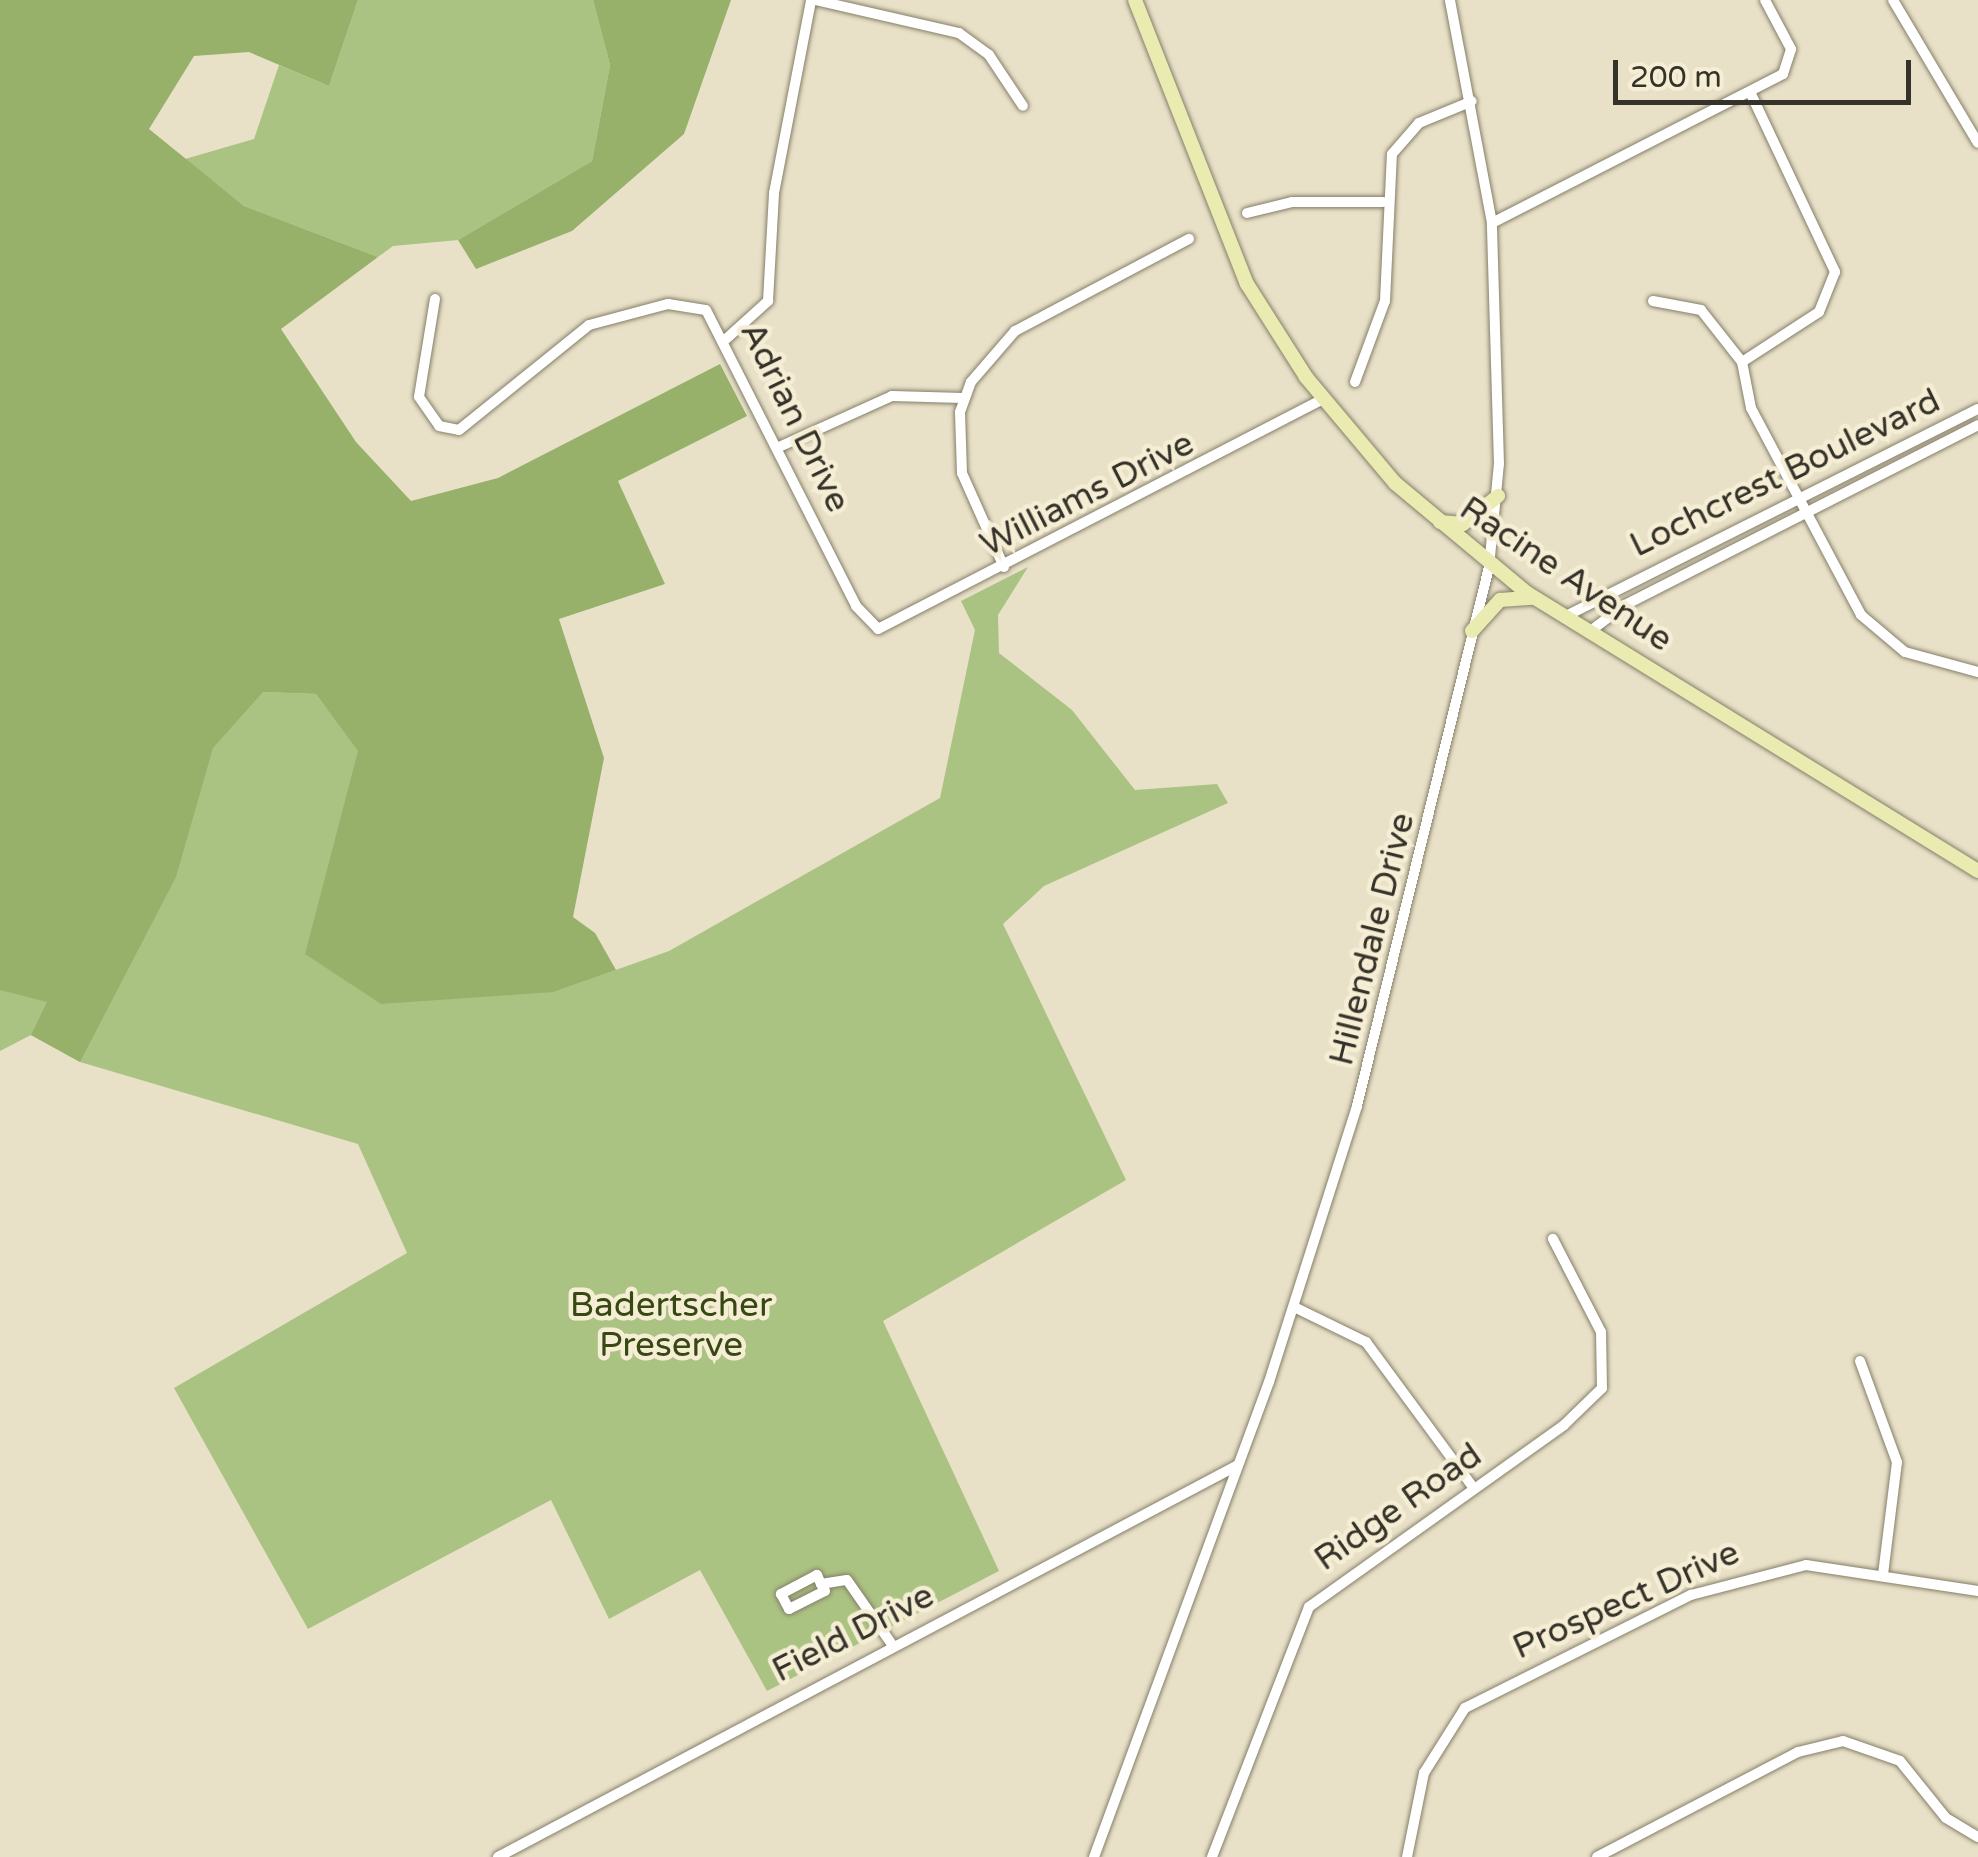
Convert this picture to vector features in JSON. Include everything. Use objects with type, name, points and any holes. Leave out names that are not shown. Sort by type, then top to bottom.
[{"type":"main road","name":"Racine Avenue","points":[[1135,0],[1234,258],[1323,399],[1434,520],[1534,598],[1978,871]]},
{"type":"main road","points":[[1434,520],[1463,524],[1498,496]]},
{"type":"main road","points":[[1472,631],[1500,600],[1534,598]]},
{"type":"street","points":[[726,339],[768,301],[774,192],[813,0],[959,33],[989,55],[1023,106]]},
{"type":"street","name":"Hillendale Drive","points":[[1094,1857],[1294,1307],[1387,1002],[1489,566],[1498,496],[1492,223],[1450,0]]},
{"type":"street","points":[[1492,223],[1751,94],[1792,58],[1765,0]]},
{"type":"street","points":[[1893,0],[1978,143]]},
{"type":"street","points":[[1742,362],[1819,312],[1835,272],[1751,94]]},
{"type":"street","points":[[1355,382],[1385,301],[1383,202],[1392,154],[1409,132],[1472,102]]},
{"type":"street","points":[[1247,213],[1307,201],[1383,202]]},
{"type":"street","points":[[1004,568],[964,484],[963,398],[1014,331],[1189,240]]},
{"type":"street","name":"Adrian Drive","points":[[435,299],[418,398],[450,430],[473,426],[554,348],[602,320],[684,302],[706,310],[726,339],[873,629]]},
{"type":"street","points":[[1653,301],[1701,310],[1742,362],[1751,408],[1803,514],[1880,635],[1918,658],[1978,672]]},
{"type":"street","points":[[779,447],[892,396],[963,398]]},
{"type":"street","name":"Williams Drive","points":[[873,629],[1004,568],[1323,399]]},
{"type":"street","name":"Lochcrest Boulevard","points":[[1564,617],[1978,408]]},
{"type":"street","name":"Lochcrest Boulevard","points":[[1589,632],[1608,614],[1978,424]]},
{"type":"street","name":"Ridge Road","points":[[1212,1857],[1310,1607],[1472,1486],[1576,1416],[1607,1377],[1601,1332],[1553,1239]]},
{"type":"street","points":[[1294,1307],[1366,1342],[1472,1486]]},
{"type":"street","points":[[1860,1362],[1897,1462],[1883,1574]]},
{"type":"street","name":"Field Drive","points":[[498,1857],[892,1643],[1238,1465]]},
{"type":"street","name":"Prospect Drive","points":[[1406,1857],[1424,1773],[1443,1734],[1475,1702],[1737,1576],[1806,1565],[1978,1590]]},
{"type":"street","points":[[821,1584],[847,1580],[862,1591],[892,1643]]},
{"type":"street","points":[[1597,1857],[1798,1752],[1843,1741],[1900,1761],[1946,1818],[1978,1836]]},
{"type":"green space","points":[[0,0],[358,0],[329,86],[249,52],[194,56],[149,129],[244,206],[378,257],[281,329],[356,442],[411,501],[498,478],[720,364],[747,416],[618,481],[665,584],[559,619],[604,758],[573,917],[595,933],[616,970],[554,992],[381,1004],[305,954],[358,751],[316,694],[263,692],[213,748],[176,877],[80,1062],[31,1035],[47,1002],[0,990]]},
{"type":"green space","points":[[358,0],[593,0],[610,65],[592,161],[458,240],[393,246],[378,257],[244,206],[185,159],[254,139],[279,65],[329,86]]},
{"type":"green space","points":[[593,0],[731,0],[684,134],[572,231],[476,269],[458,240],[592,161],[610,65]]},
{"type":"green space","name":"Badertscher Preserve","points":[[1028,567],[998,615],[999,653],[1072,710],[1135,790],[1217,784],[1228,803],[1044,886],[1003,924],[1126,1180],[883,1321],[999,1571],[767,1691],[700,1570],[609,1619],[551,1500],[308,1629],[174,1388],[407,1253],[358,1144],[80,1062],[31,1035],[0,1051],[0,799],[263,692],[316,694],[359,751],[327,878],[554,992],[669,951],[940,798],[975,630],[961,601]]}]
